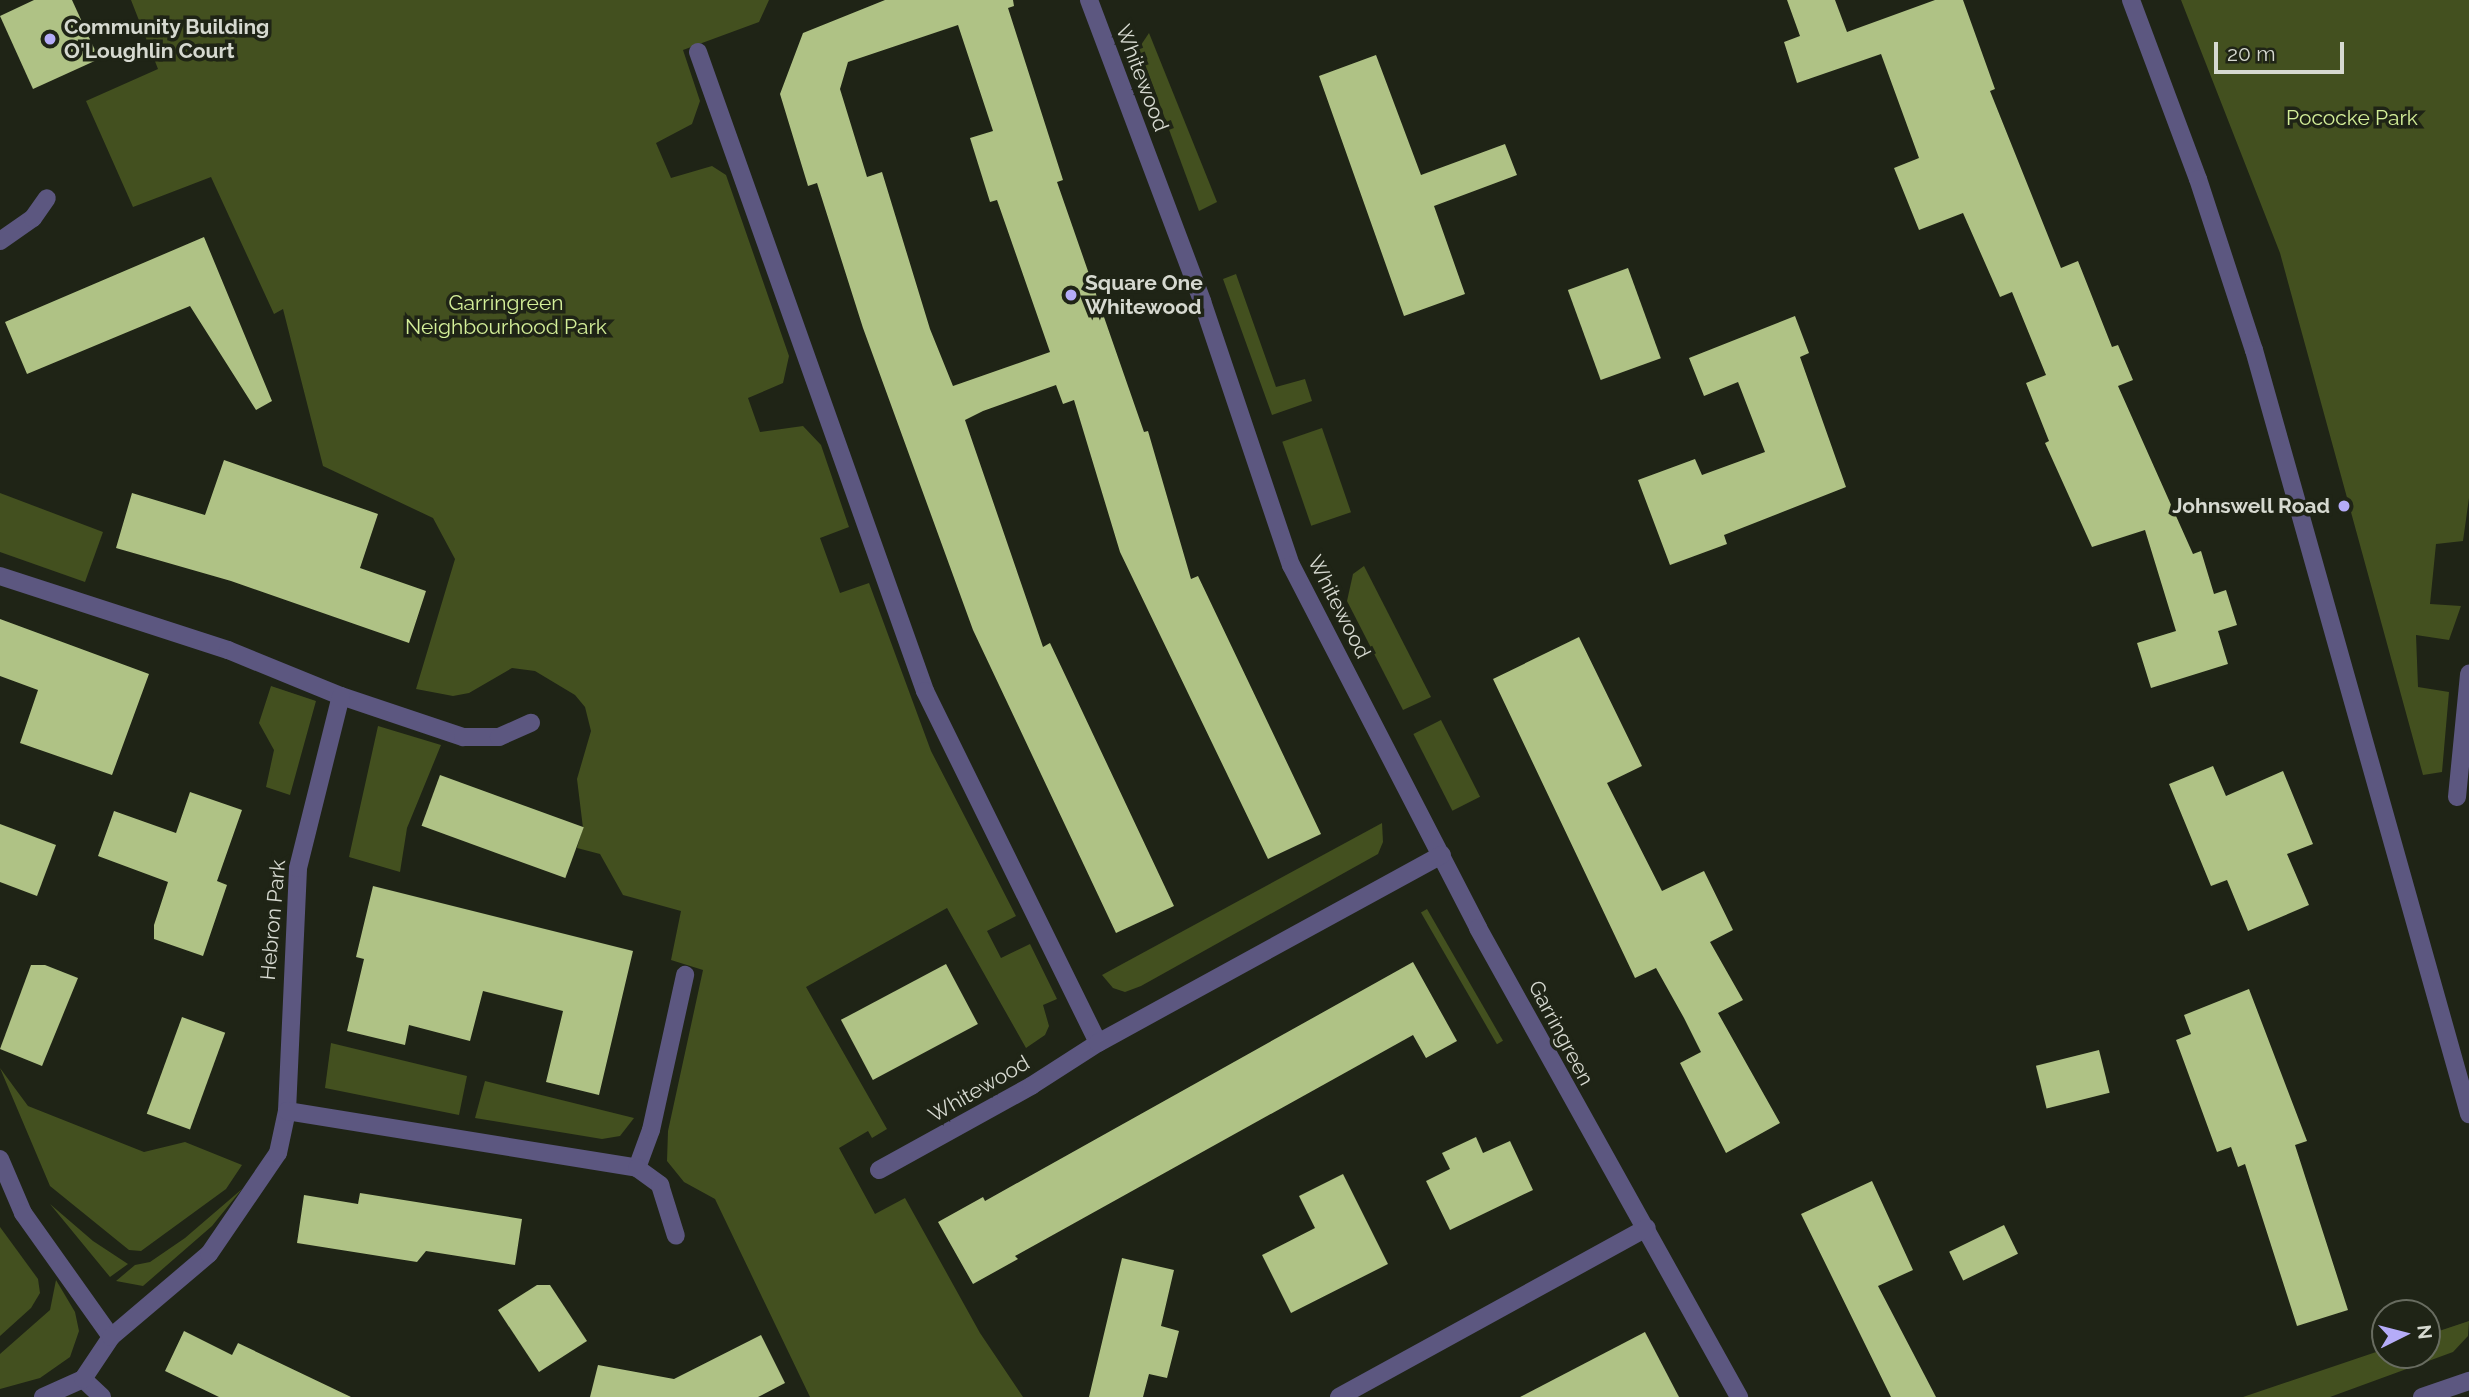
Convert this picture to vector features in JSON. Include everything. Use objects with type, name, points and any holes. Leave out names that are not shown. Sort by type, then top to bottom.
[{"type":"street","name":"Whitewood","points":[[879,1170],[1098,1043],[1442,855],[1291,565],[1202,300],[1088,0]]},
{"type":"street","points":[[2131,0],[2198,179],[2254,350],[2469,1114]]},
{"type":"street","points":[[698,52],[925,691],[1098,1043]]},
{"type":"street","points":[[0,241],[33,218],[47,198]]},
{"type":"street","points":[[0,576],[229,650],[341,696],[463,737],[499,737],[531,723]]},
{"type":"street","points":[[2457,797],[2469,674]]},
{"type":"street","name":"Hebron Park","points":[[83,1378],[111,1337],[209,1254],[278,1153],[287,1111],[298,868],[341,696]]},
{"type":"street","name":"Garringreen","points":[[1442,855],[1585,1126],[1647,1228],[1739,1397]]},
{"type":"street","points":[[637,1168],[651,1130],[685,975]]},
{"type":"street","points":[[287,1111],[637,1168],[660,1185],[676,1236]]},
{"type":"street","points":[[0,1159],[23,1213],[111,1337]]},
{"type":"street","points":[[1339,1397],[1647,1228]]},
{"type":"street","points":[[43,1397],[83,1378],[102,1397]]},
{"type":"street","points":[[2422,1397],[2469,1381]]},
{"type":"green space","name":"Garringreen Neighbourhood Park","points":[[131,0],[769,0],[759,22],[683,50],[700,101],[692,124],[656,143],[671,178],[712,166],[726,175],[789,356],[783,383],[748,398],[760,432],[803,426],[821,445],[849,527],[820,538],[840,593],[869,583],[931,751],[1016,916],[987,931],[1001,958],[1030,944],[1057,999],[1043,1005],[1049,1026],[1045,1035],[1026,1048],[947,908],[806,987],[887,1129],[872,1138],[868,1131],[839,1148],[875,1214],[905,1198],[980,1333],[1023,1397],[810,1397],[715,1199],[684,1182],[667,1161],[668,1131],[703,970],[671,960],[681,911],[623,895],[600,854],[577,848],[583,828],[577,779],[591,731],[585,707],[575,695],[535,671],[512,668],[469,693],[453,696],[416,689],[455,559],[433,518],[323,466],[283,309],[274,314],[211,177],[133,207],[86,101],[158,69]]},
{"type":"green space","name":"Pococke Park","points":[[2181,0],[2469,0],[2469,498],[2463,541],[2436,544],[2430,604],[2461,606],[2449,640],[2416,635],[2418,687],[2449,692],[2442,772],[2423,775],[2280,253]]},
{"type":"green space","points":[[1149,33],[1217,202],[1199,211],[1139,48]]},
{"type":"green space","points":[[1236,274],[1276,387],[1305,379],[1312,401],[1272,415],[1223,279]]},
{"type":"green space","points":[[1322,428],[1351,512],[1311,526],[1282,442]]},
{"type":"green space","points":[[0,493],[103,532],[85,582],[0,552]]},
{"type":"green space","points":[[1364,566],[1431,697],[1403,710],[1347,601],[1353,574]]},
{"type":"green space","points":[[271,686],[316,701],[290,795],[266,787],[274,750],[259,723]]},
{"type":"green space","points":[[1441,720],[1480,797],[1452,811],[1413,734]]},
{"type":"green space","points":[[378,726],[441,745],[407,828],[400,872],[349,857]]},
{"type":"green space","points":[[1382,823],[1383,842],[1378,854],[1141,986],[1125,992],[1113,988],[1102,975]]},
{"type":"green space","points":[[1427,909],[1503,1041],[1497,1044],[1421,913]]},
{"type":"green space","points":[[331,1043],[467,1076],[459,1115],[325,1088]]},
{"type":"green space","points":[[0,1068],[28,1106],[144,1152],[185,1142],[242,1165],[226,1189],[141,1251],[129,1250],[50,1186]]},
{"type":"green space","points":[[485,1081],[634,1118],[620,1136],[602,1139],[475,1118]]},
{"type":"green space","points":[[242,1189],[212,1226],[143,1286],[116,1281],[135,1265],[150,1262],[185,1238]]},
{"type":"green space","points":[[50,1204],[93,1241],[128,1264],[110,1277]]},
{"type":"green space","points":[[0,1227],[38,1279],[40,1293],[31,1308],[0,1336]]},
{"type":"green space","points":[[56,1280],[75,1312],[79,1331],[70,1357],[40,1378],[0,1389],[0,1354],[50,1310]]},
{"type":"green space","points":[[2469,1321],[2468,1336],[2453,1352],[2441,1356],[2441,1330]]},
{"type":"green space","points":[[2371,1354],[2371,1369],[2407,1369],[2330,1397],[2243,1397]]},
{"type":"building","name":"Community Building O'Loughlin Court","points":[[34,0],[72,0],[99,59],[33,89],[0,16]]},
{"type":"building","points":[[885,0],[1013,0],[1014,6],[1008,8],[1063,180],[1057,182],[1144,432],[1148,431],[1191,579],[1198,576],[1321,834],[1268,859],[1120,552],[1074,400],[1063,404],[1056,385],[983,411],[965,420],[1043,647],[1050,643],[1174,906],[1116,933],[973,630],[863,328],[817,183],[808,186],[780,94],[803,33]],"holes":[[[958,25],[993,131],[970,138],[990,202],[997,200],[1050,352],[953,386],[930,329],[882,172],[867,177],[840,89],[848,62]]]},
{"type":"building","points":[[1787,0],[1835,0],[1847,32],[1935,0],[1963,0],[1995,89],[1990,91],[2061,268],[2078,261],[2112,347],[2118,345],[2133,380],[2118,386],[2193,554],[2201,551],[2214,594],[2226,590],[2237,625],[2218,631],[2228,664],[2151,688],[2137,643],[2176,631],[2145,530],[2092,547],[2045,443],[2049,441],[2026,383],[2046,375],[2012,292],[2000,297],[1963,213],[1919,230],[1894,168],[1919,158],[1881,54],[1797,83],[1784,42],[1800,36]]},
{"type":"building","points":[[1376,55],[1421,175],[1505,144],[1517,175],[1434,206],[1465,294],[1404,316],[1319,76]]},
{"type":"building","points":[[204,237],[272,401],[256,410],[190,306],[27,374],[5,322]]},
{"type":"building","points":[[1628,268],[1661,358],[1601,380],[1568,290]]},
{"type":"building","points":[[1795,316],[1809,353],[1800,357],[1846,487],[1724,535],[1727,544],[1670,565],[1638,480],[1695,459],[1702,475],[1765,452],[1738,382],[1704,396],[1689,358]]},
{"type":"building","points":[[224,460],[378,514],[360,568],[426,591],[409,643],[231,581],[116,548],[132,493],[205,515]]},
{"type":"building","points":[[0,619],[149,674],[112,775],[20,743],[38,690],[0,676]]},
{"type":"building","points":[[1579,637],[1642,766],[1607,783],[1662,891],[1704,871],[1733,930],[1710,942],[1743,1000],[1718,1013],[1780,1123],[1726,1153],[1680,1063],[1701,1052],[1656,968],[1635,978],[1493,679]]},
{"type":"building","points":[[2213,766],[2226,796],[2283,771],[2313,844],[2287,854],[2309,905],[2248,931],[2227,880],[2211,886],[2169,784]]},
{"type":"building","points":[[440,775],[584,827],[565,878],[422,826]]},
{"type":"building","points":[[190,792],[242,810],[217,881],[227,885],[203,956],[154,939],[154,925],[168,882],[98,856],[114,811],[176,833]]},
{"type":"building","points":[[0,824],[56,845],[37,896],[0,882]]},
{"type":"building","points":[[373,886],[633,951],[599,1095],[546,1082],[563,1011],[483,991],[470,1041],[409,1025],[405,1045],[347,1031],[364,959],[356,957]]},
{"type":"building","points":[[1413,962],[1457,1041],[1426,1058],[1413,1035],[1015,1256],[1018,1259],[973,1284],[938,1222],[983,1197],[985,1201]]},
{"type":"building","points":[[946,964],[978,1024],[873,1080],[841,1020]]},
{"type":"building","points":[[31,965],[45,965],[78,978],[42,1066],[0,1049]]},
{"type":"building","points":[[2249,989],[2307,1141],[2295,1145],[2348,1310],[2297,1326],[2245,1164],[2238,1167],[2231,1147],[2217,1152],[2176,1040],[2191,1034],[2184,1015]]},
{"type":"building","points":[[182,1017],[225,1033],[190,1130],[147,1114]]},
{"type":"building","points":[[2099,1050],[2110,1093],[2047,1108],[2036,1066]]},
{"type":"building","points":[[1476,1137],[1483,1153],[1510,1141],[1533,1190],[1450,1230],[1426,1181],[1450,1169],[1442,1153]]},
{"type":"building","points":[[1343,1174],[1388,1264],[1291,1313],[1262,1255],[1315,1228],[1299,1196]]},
{"type":"building","points":[[1872,1181],[1913,1270],[1878,1286],[1936,1397],[1891,1397],[1801,1214]]},
{"type":"building","points":[[360,1193],[522,1219],[515,1265],[426,1251],[417,1262],[297,1243],[304,1195],[358,1204]]},
{"type":"building","points":[[2004,1225],[2018,1254],[1963,1281],[1949,1252]]},
{"type":"building","points":[[1122,1258],[1174,1270],[1161,1326],[1179,1331],[1167,1378],[1149,1374],[1143,1397],[1089,1397]]},
{"type":"building","points":[[537,1285],[550,1285],[587,1341],[539,1372],[498,1310]]},
{"type":"building","points":[[184,1331],[232,1355],[238,1343],[351,1397],[219,1397],[165,1371]]},
{"type":"building","points":[[1645,1332],[1679,1397],[1520,1397]]},
{"type":"building","points":[[761,1335],[785,1383],[758,1397],[590,1397],[598,1365],[674,1379]]},
{"type":"place","name":"Community Building O'Loughlin Court","points":[[50,39]]},
{"type":"place","name":"Square One Whitewood","points":[[1071,295]]},
{"type":"place","name":"Johnswell Road","points":[[2344,506]]}]
